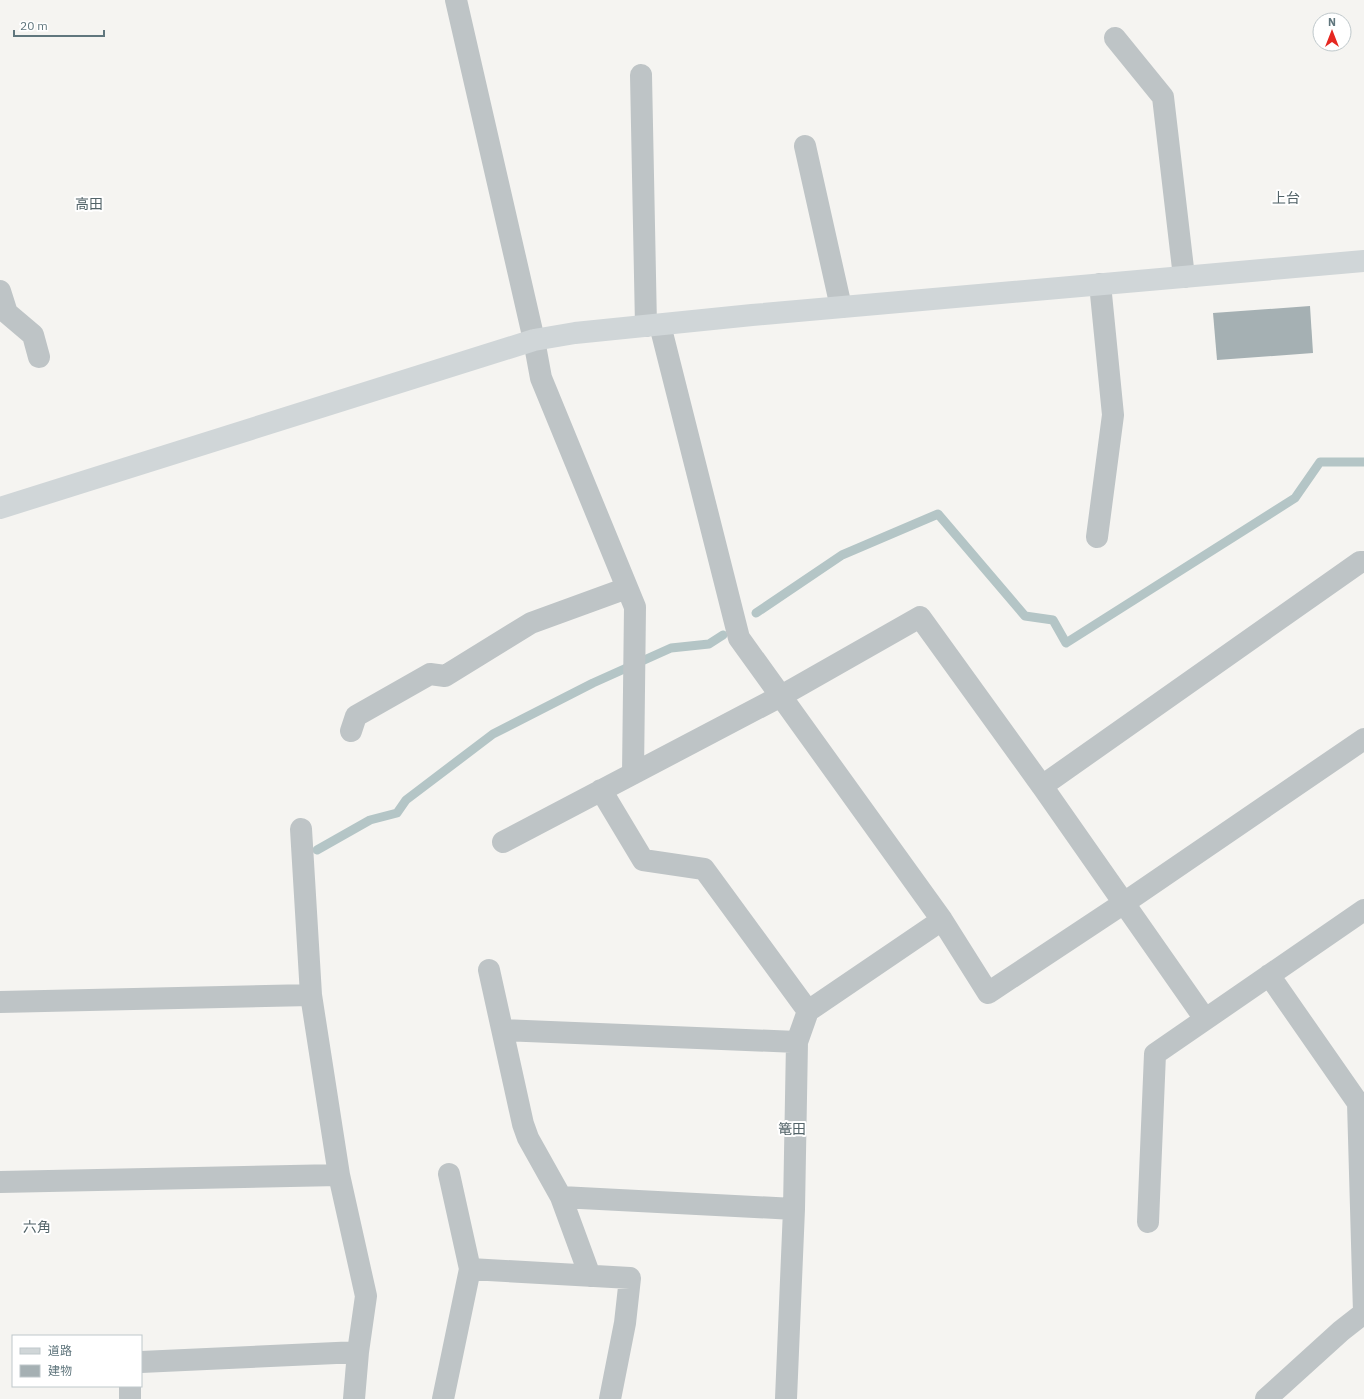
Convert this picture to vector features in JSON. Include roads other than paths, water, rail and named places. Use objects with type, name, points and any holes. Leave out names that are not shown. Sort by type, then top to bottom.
[{"type":"street","points":[[456,0],[534,340],[541,378],[635,607],[633,774]]},
{"type":"street","points":[[1115,38],[1163,97],[1184,277]]},
{"type":"street","points":[[641,75],[653,326],[739,638],[942,920],[988,992],[1124,903],[1364,739]]},
{"type":"street","points":[[805,146],[841,307]]},
{"type":"street","points":[[0,508],[534,340],[575,333],[841,307],[1364,261]]},
{"type":"street","points":[[1097,537],[1113,415],[1100,284]]},
{"type":"street","points":[[0,291],[4,316],[33,335],[39,357]]},
{"type":"street","points":[[1042,786],[1360,562],[1364,562]]},
{"type":"street","points":[[351,731],[356,716],[430,674],[445,676],[531,622],[627,588]]},
{"type":"street","points":[[503,842],[781,696],[920,617],[1042,786],[1205,1019]]},
{"type":"street","points":[[601,790],[643,860],[704,868],[808,1011]]},
{"type":"street","points":[[301,829],[311,994],[339,1175],[366,1296],[358,1352],[354,1399]]},
{"type":"street","points":[[1148,1222],[1155,1054],[1364,910]]},
{"type":"street","points":[[786,1399],[794,1209],[797,1042],[808,1011],[942,920]]},
{"type":"street","points":[[489,970],[523,1124],[528,1138],[561,1197],[590,1276]]},
{"type":"street","points":[[1266,1399],[1341,1331],[1364,1313],[1358,1103],[1270,975]]},
{"type":"street","points":[[0,1002],[311,994]]},
{"type":"street","points":[[503,1030],[797,1042]]},
{"type":"street","points":[[443,1399],[470,1269],[449,1174]]},
{"type":"street","points":[[0,1182],[339,1175]]},
{"type":"street","points":[[561,1197],[794,1209]]},
{"type":"street","points":[[470,1269],[630,1278],[625,1323],[610,1399]]},
{"type":"street","points":[[1341,1331],[1364,1335]]},
{"type":"street","points":[[142,1362],[358,1352]]},
{"type":"street","points":[[130,1387],[130,1399]]},
{"type":"waterway","points":[[756,613],[842,555],[938,514],[1025,616],[1053,620],[1066,643],[1295,498],[1320,462],[1364,462]]},
{"type":"waterway","points":[[317,850],[370,820],[397,813],[406,800],[493,734],[593,683],[671,648],[709,644],[723,635]]},
{"type":"district","name":"上台","points":[[1286,198]]},
{"type":"district","name":"高田","points":[[89,204]]},
{"type":"district","name":"篭田","points":[[792,1129]]},
{"type":"district","name":"六角","points":[[37,1227]]}]
